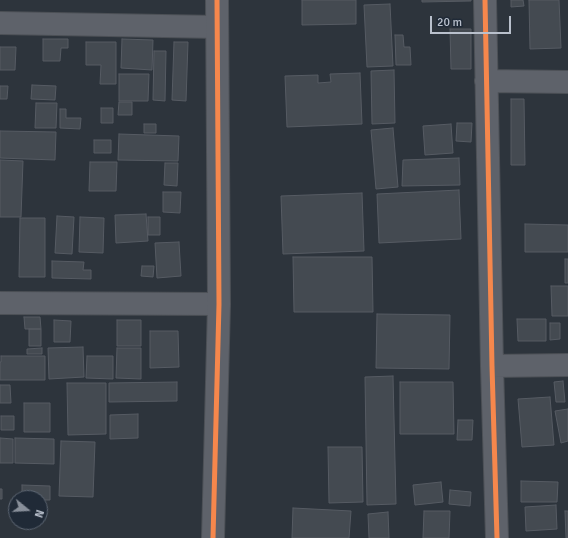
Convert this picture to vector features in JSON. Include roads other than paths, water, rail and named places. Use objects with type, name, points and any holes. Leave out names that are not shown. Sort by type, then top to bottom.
[{"type":"street","points":[[214,538],[219,304],[217,0]]},
{"type":"street","points":[[485,0],[497,538]]},
{"type":"street","points":[[0,23],[217,27]]},
{"type":"street","points":[[486,81],[568,82]]},
{"type":"street","points":[[0,303],[219,304]]},
{"type":"street","points":[[492,366],[568,365]]}]
